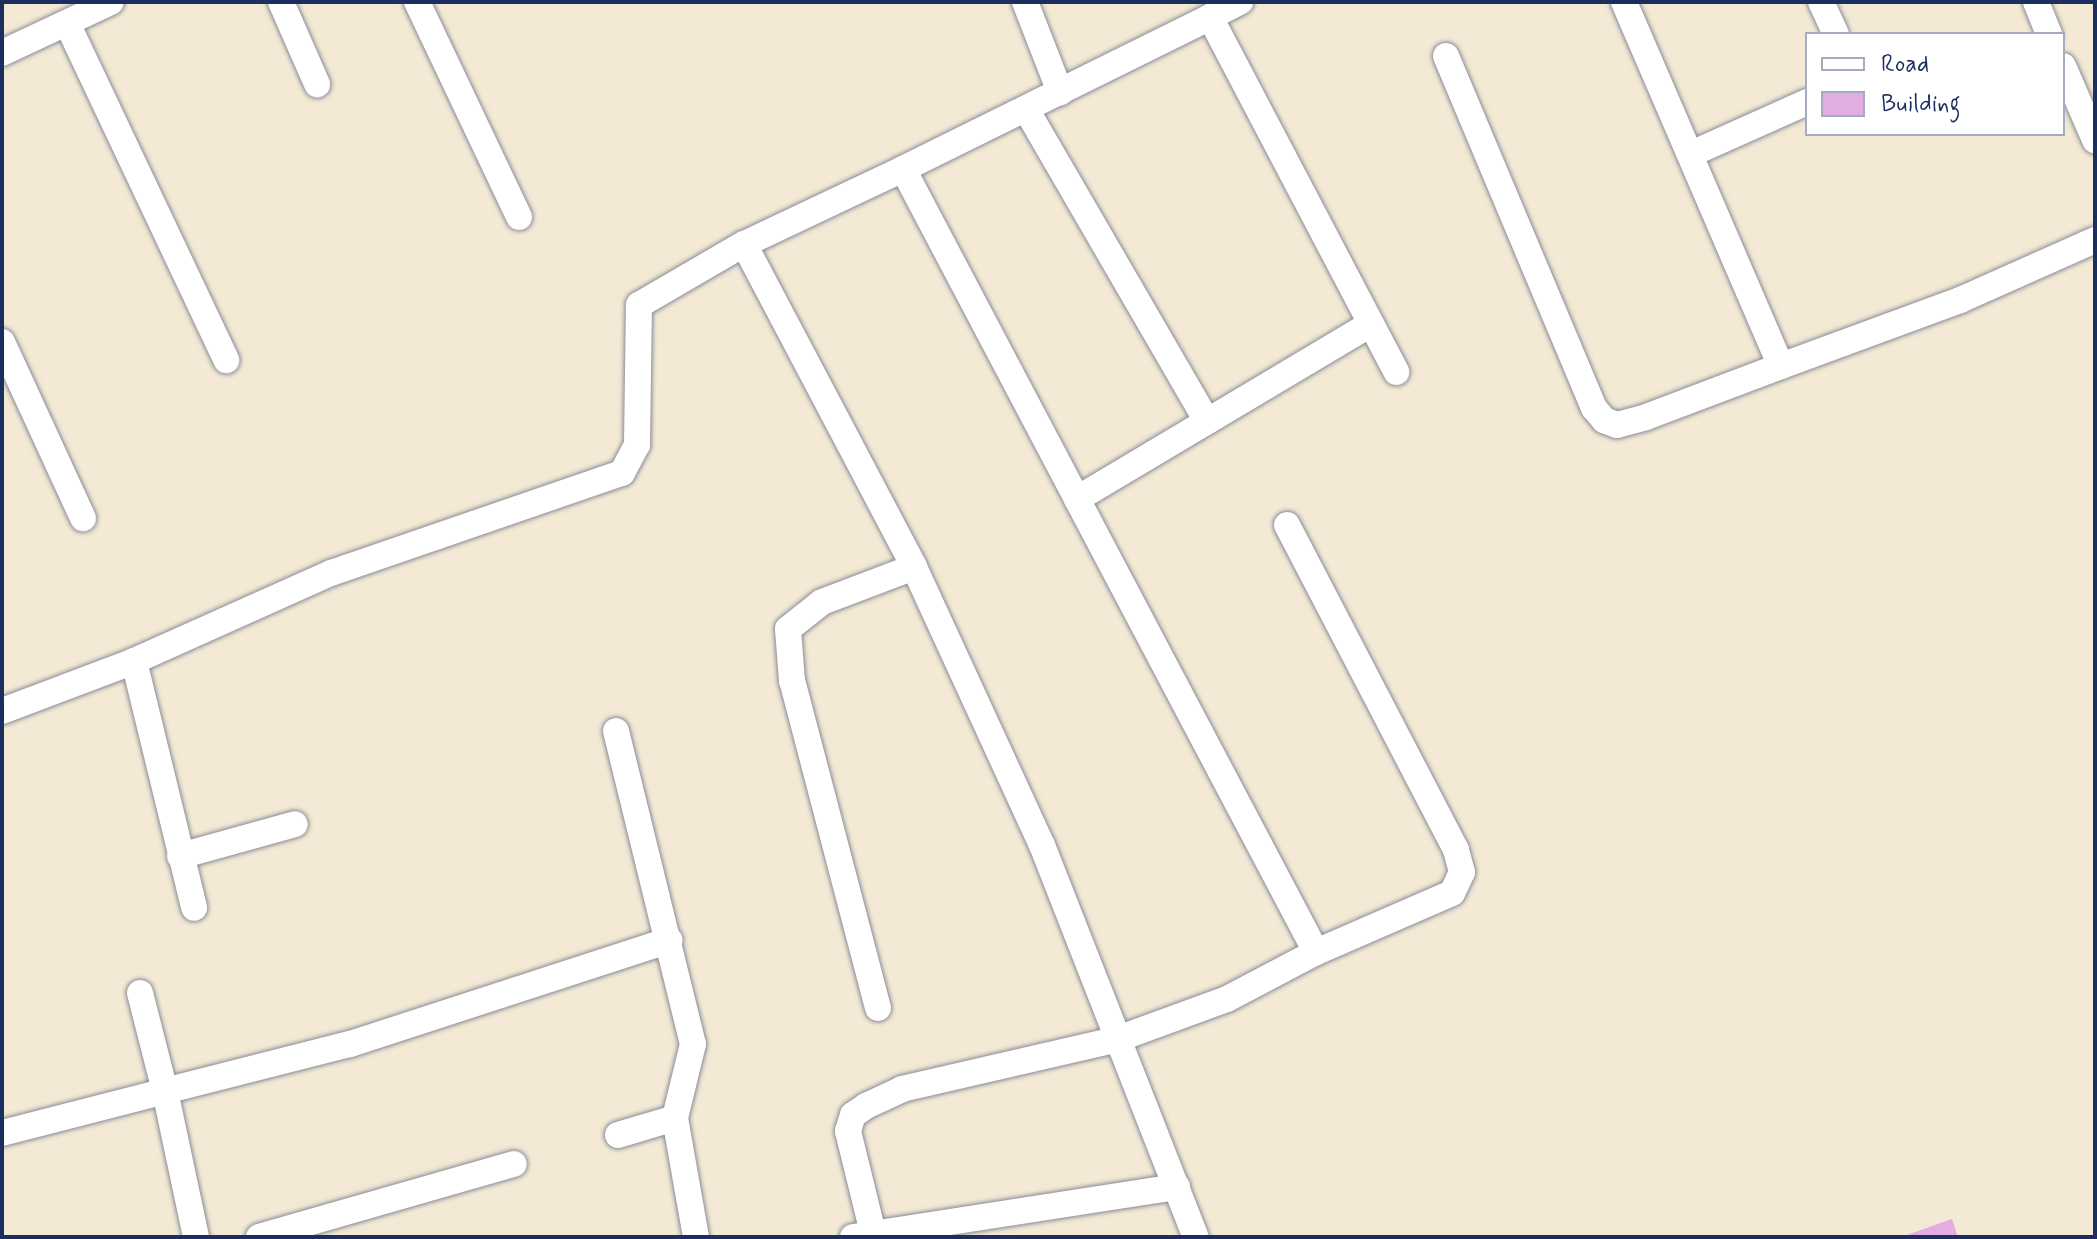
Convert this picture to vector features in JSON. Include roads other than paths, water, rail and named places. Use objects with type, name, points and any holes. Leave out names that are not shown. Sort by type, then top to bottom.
[{"type":"street","points":[[2,53],[111,2]]},
{"type":"street","points":[[281,2],[317,84]]},
{"type":"street","points":[[417,2],[519,217]]},
{"type":"street","points":[[1025,2],[1060,92]]},
{"type":"street","points":[[2,711],[134,661],[331,573],[622,473],[637,445],[639,305],[744,244],[1240,2]]},
{"type":"street","points":[[1624,2],[1781,366]]},
{"type":"street","points":[[1821,2],[1835,32]]},
{"type":"street","points":[[2036,2],[2048,32]]},
{"type":"street","points":[[1210,17],[1396,372]]},
{"type":"street","points":[[67,23],[226,360]]},
{"type":"street","points":[[1446,56],[1594,408],[1604,420],[1617,425],[1646,417],[1960,300],[2095,240]]},
{"type":"street","points":[[2065,71],[2095,140]]},
{"type":"street","points":[[1691,154],[1805,103]]},
{"type":"street","points":[[1026,109],[1207,421]]},
{"type":"street","points":[[903,169],[1316,952]]},
{"type":"street","points":[[744,244],[914,567],[1042,845],[1115,1040],[1196,1237]]},
{"type":"street","points":[[1077,499],[1371,324]]},
{"type":"street","points":[[2,342],[83,518]]},
{"type":"street","points":[[1177,1187],[863,1235],[849,1148],[853,1115],[902,1089],[1115,1040],[1227,999],[1316,952],[1452,893],[1462,872],[1456,850],[1287,525]]},
{"type":"street","points":[[878,1008],[792,681],[788,629],[822,602],[914,567]]},
{"type":"street","points":[[134,661],[194,908]]},
{"type":"street","points":[[616,731],[670,940],[693,1044],[675,1118],[696,1237]]},
{"type":"street","points":[[180,856],[295,824]]},
{"type":"street","points":[[2,1133],[350,1044],[670,940]]},
{"type":"street","points":[[140,993],[165,1091],[196,1237]]},
{"type":"street","points":[[618,1135],[675,1118]]},
{"type":"street","points":[[259,1237],[514,1164]]}]
